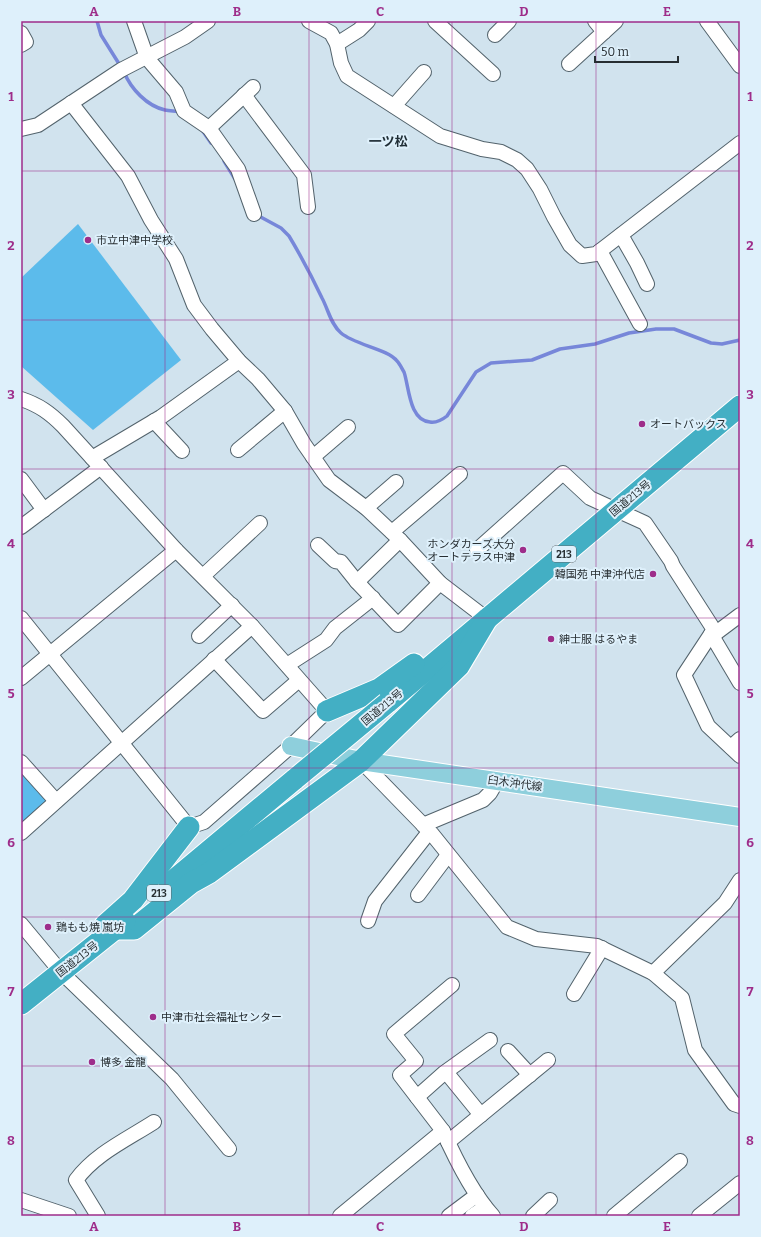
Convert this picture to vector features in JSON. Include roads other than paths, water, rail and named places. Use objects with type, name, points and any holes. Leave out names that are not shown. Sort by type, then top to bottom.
[{"type":"highway","name":"国道213号","points":[[21,1004],[115,929],[488,619],[740,406]]},
{"type":"highway","points":[[327,711],[379,689],[462,627],[488,619]]},
{"type":"highway","points":[[115,929],[134,929],[191,883],[216,868],[361,761],[459,666],[488,619]]},
{"type":"highway","points":[[61,972],[88,942],[133,900],[189,827]]},
{"type":"main road","name":"臼木沖代線","points":[[291,746],[361,761],[740,816]]},
{"type":"street","points":[[134,21],[147,58],[176,92],[184,111],[209,128],[238,169],[254,214]]},
{"type":"street","points":[[21,129],[38,125],[121,70],[147,58],[185,37],[208,21]]},
{"type":"street","points":[[309,21],[331,32],[337,44],[341,62],[347,76],[440,136],[482,149],[501,152],[527,168],[570,245],[582,256],[596,254],[740,143]]},
{"type":"street","points":[[337,44],[359,30],[368,21]]},
{"type":"street","points":[[435,21],[493,74]]},
{"type":"street","points":[[495,35],[509,21]]},
{"type":"street","points":[[595,21],[604,32]]},
{"type":"street","points":[[569,64],[616,21]]},
{"type":"street","points":[[707,21],[740,66]]},
{"type":"street","points":[[21,33],[26,42],[21,45]]},
{"type":"street","points":[[394,106],[424,72]]},
{"type":"street","points":[[209,128],[249,91],[304,175],[308,207]]},
{"type":"street","points":[[71,104],[128,176],[150,220],[176,259],[194,305],[239,361],[258,379],[286,411],[313,457],[329,480],[366,508],[396,536],[440,583],[488,619]]},
{"type":"street","points":[[620,235],[637,262],[647,284]]},
{"type":"street","points":[[600,251],[640,324]]},
{"type":"street","points":[[21,527],[44,510],[96,463],[239,361]]},
{"type":"street","points":[[21,399],[50,413],[176,550],[252,626],[327,711],[291,746],[204,822],[189,827],[21,618]]},
{"type":"street","points":[[238,450],[286,411]]},
{"type":"street","points":[[154,421],[182,452]]},
{"type":"street","points":[[313,457],[348,427]]},
{"type":"street","points":[[477,550],[563,473],[590,498],[645,523],[671,561],[714,633],[740,683]]},
{"type":"street","points":[[358,582],[396,536],[460,474]]},
{"type":"street","points":[[21,479],[44,510]]},
{"type":"street","points":[[366,508],[396,482]]},
{"type":"street","points":[[203,576],[260,523]]},
{"type":"street","points":[[318,545],[335,561],[341,562],[398,625],[440,583]]},
{"type":"street","points":[[21,678],[176,550]]},
{"type":"street","points":[[287,665],[326,640],[335,628],[373,598]]},
{"type":"street","points":[[199,636],[232,605]]},
{"type":"street","points":[[737,747],[708,726],[684,675],[714,633],[740,615]]},
{"type":"street","points":[[21,834],[252,626]]},
{"type":"street","points":[[214,659],[263,711],[299,680]]},
{"type":"street","points":[[361,761],[426,829],[507,927],[536,939],[597,946],[602,948],[653,973],[682,998],[695,1050],[734,1104],[740,1106]]},
{"type":"street","points":[[21,762],[56,801]]},
{"type":"street","points":[[368,920],[375,900],[426,829],[483,800],[490,793],[497,781]]},
{"type":"street","points":[[418,895],[448,855]]},
{"type":"street","points":[[653,973],[725,903],[740,880]]},
{"type":"street","points":[[21,924],[61,972],[172,1079],[229,1149]]},
{"type":"street","points":[[574,994],[602,948]]},
{"type":"street","points":[[452,985],[394,1034],[416,1061],[400,1075],[445,1137],[477,1195],[489,1211],[472,1216]]},
{"type":"street","points":[[417,1097],[446,1072],[490,1040]]},
{"type":"street","points":[[508,1051],[530,1075]]},
{"type":"street","points":[[340,1216],[445,1137],[481,1115],[548,1060]]},
{"type":"street","points":[[446,1072],[481,1115]]},
{"type":"street","points":[[98,1216],[76,1180],[83,1170],[94,1160],[154,1122]]},
{"type":"street","points":[[614,1216],[680,1161]]},
{"type":"street","points":[[699,1216],[740,1183]]},
{"type":"street","points":[[449,1216],[477,1195]]},
{"type":"street","points":[[21,1200],[39,1211],[69,1216]]},
{"type":"street","points":[[532,1216],[550,1200]]},
{"type":"waterway","points":[[97,21],[101,35],[121,67]]},
{"type":"waterway","points":[[124,72],[131,85],[146,101],[158,108],[181,112]]},
{"type":"waterway","points":[[202,130],[211,143]]},
{"type":"waterway","points":[[224,161],[235,179]]},
{"type":"waterway","points":[[257,215],[281,228],[289,236],[338,330],[354,341],[386,353],[398,362],[404,372],[414,409],[418,416],[423,420],[430,422],[439,421],[447,416],[476,372],[491,363],[532,360],[560,349],[595,344],[629,333],[656,329],[674,329],[711,343],[722,344],[740,340]]},
{"type":"place","name":"市立中津中学校","points":[[88,240]]},
{"type":"place","name":"オートバックス","points":[[642,424]]},
{"type":"place","name":"ホンダカーズ大分 オートテラス中津","points":[[523,550]]},
{"type":"place","name":"韓国苑 中津沖代店","points":[[653,574]]},
{"type":"place","name":"紳士服 はるやま","points":[[551,639]]},
{"type":"place","name":"鶏もも焼 嵐坊","points":[[48,927]]},
{"type":"place","name":"中津市社会福祉センター","points":[[153,1017]]},
{"type":"place","name":"博多 金龍","points":[[92,1062]]},
{"type":"district","name":"一ツ松","points":[[388,141]]}]
